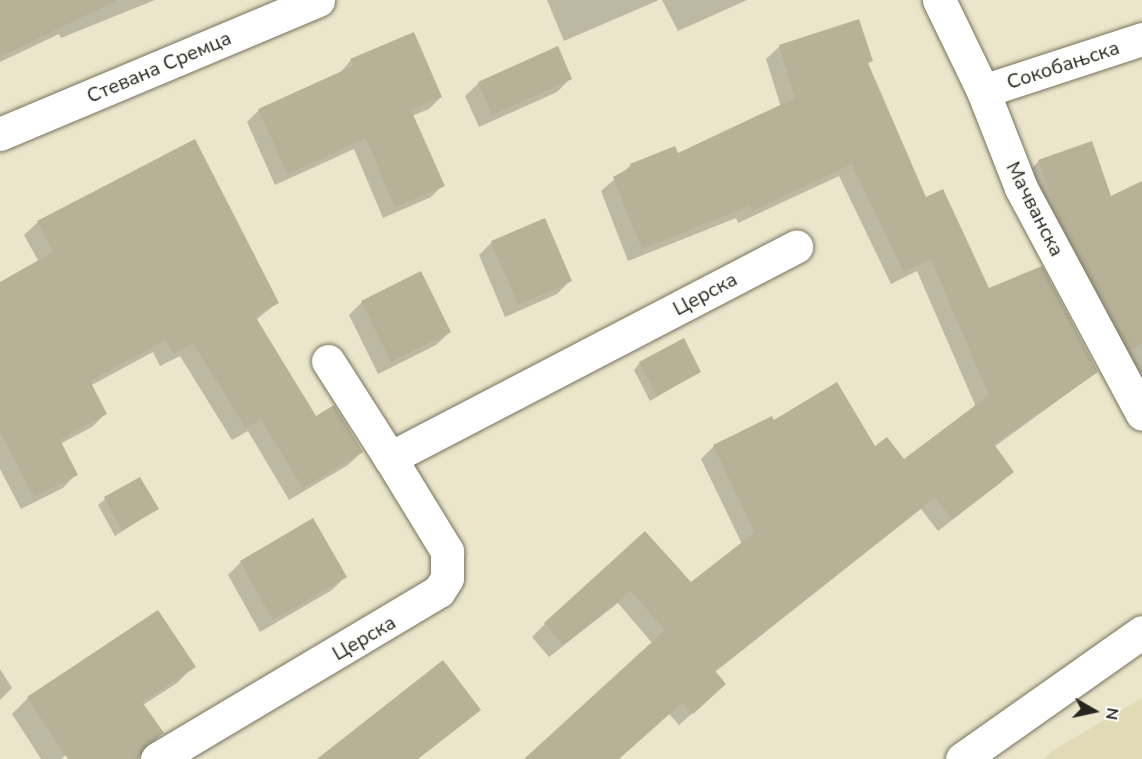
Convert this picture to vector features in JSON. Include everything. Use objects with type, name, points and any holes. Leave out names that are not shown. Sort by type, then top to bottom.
[{"type":"street","name":"Стевана Сремца","points":[[0,134],[318,0]]},
{"type":"street","name":"Мачванска","points":[[939,0],[983,91],[1021,188],[1142,414]]},
{"type":"street","name":"Сокобањска","points":[[983,91],[1142,39]]},
{"type":"street","name":"Церска","points":[[390,458],[796,247]]},
{"type":"street","name":"Церска","points":[[156,759],[439,591],[447,578],[447,551],[328,361]]},
{"type":"street","points":[[962,759],[1142,632]]},
{"type":"shaded area","points":[[1142,698],[1142,759],[1043,759],[1052,751]]},
{"type":"building","points":[[0,0],[117,0],[0,57]]},
{"type":"building","points":[[859,19],[873,61],[868,63],[926,197],[943,189],[989,288],[1042,266],[1098,372],[994,444],[1014,472],[952,519],[935,497],[715,671],[726,684],[693,714],[683,702],[619,759],[524,759],[665,630],[631,591],[563,645],[544,623],[645,531],[691,582],[755,532],[713,445],[772,416],[774,420],[837,382],[875,446],[887,437],[904,459],[989,395],[931,259],[904,272],[852,164],[752,211],[749,206],[642,249],[613,177],[631,167],[630,164],[675,146],[678,153],[795,98],[779,45]]},
{"type":"building","points":[[414,32],[442,97],[411,110],[445,186],[395,207],[366,138],[288,174],[258,109],[353,66],[350,59]]},
{"type":"building","points":[[558,46],[572,79],[492,115],[478,82]]},
{"type":"building","points":[[195,139],[279,303],[255,316],[316,416],[334,405],[363,452],[303,488],[261,419],[246,428],[193,343],[174,354],[166,340],[90,381],[107,414],[60,440],[78,475],[34,497],[0,431],[0,282],[53,252],[37,221]]},
{"type":"building","points":[[1092,141],[1111,196],[1142,181],[1142,343],[1130,351],[1059,220],[1038,160]]},
{"type":"building","points":[[545,218],[572,281],[518,305],[491,241]]},
{"type":"building","points":[[421,271],[451,332],[391,362],[361,301]]},
{"type":"building","points":[[684,338],[701,372],[657,396],[639,362]]},
{"type":"building","points":[[140,477],[159,509],[122,530],[104,497]]},
{"type":"building","points":[[313,518],[347,577],[273,620],[240,561]]},
{"type":"building","points":[[158,610],[196,667],[142,702],[164,733],[147,743],[138,759],[68,759],[27,697]]},
{"type":"building","points":[[443,660],[481,710],[418,759],[317,759]]}]
